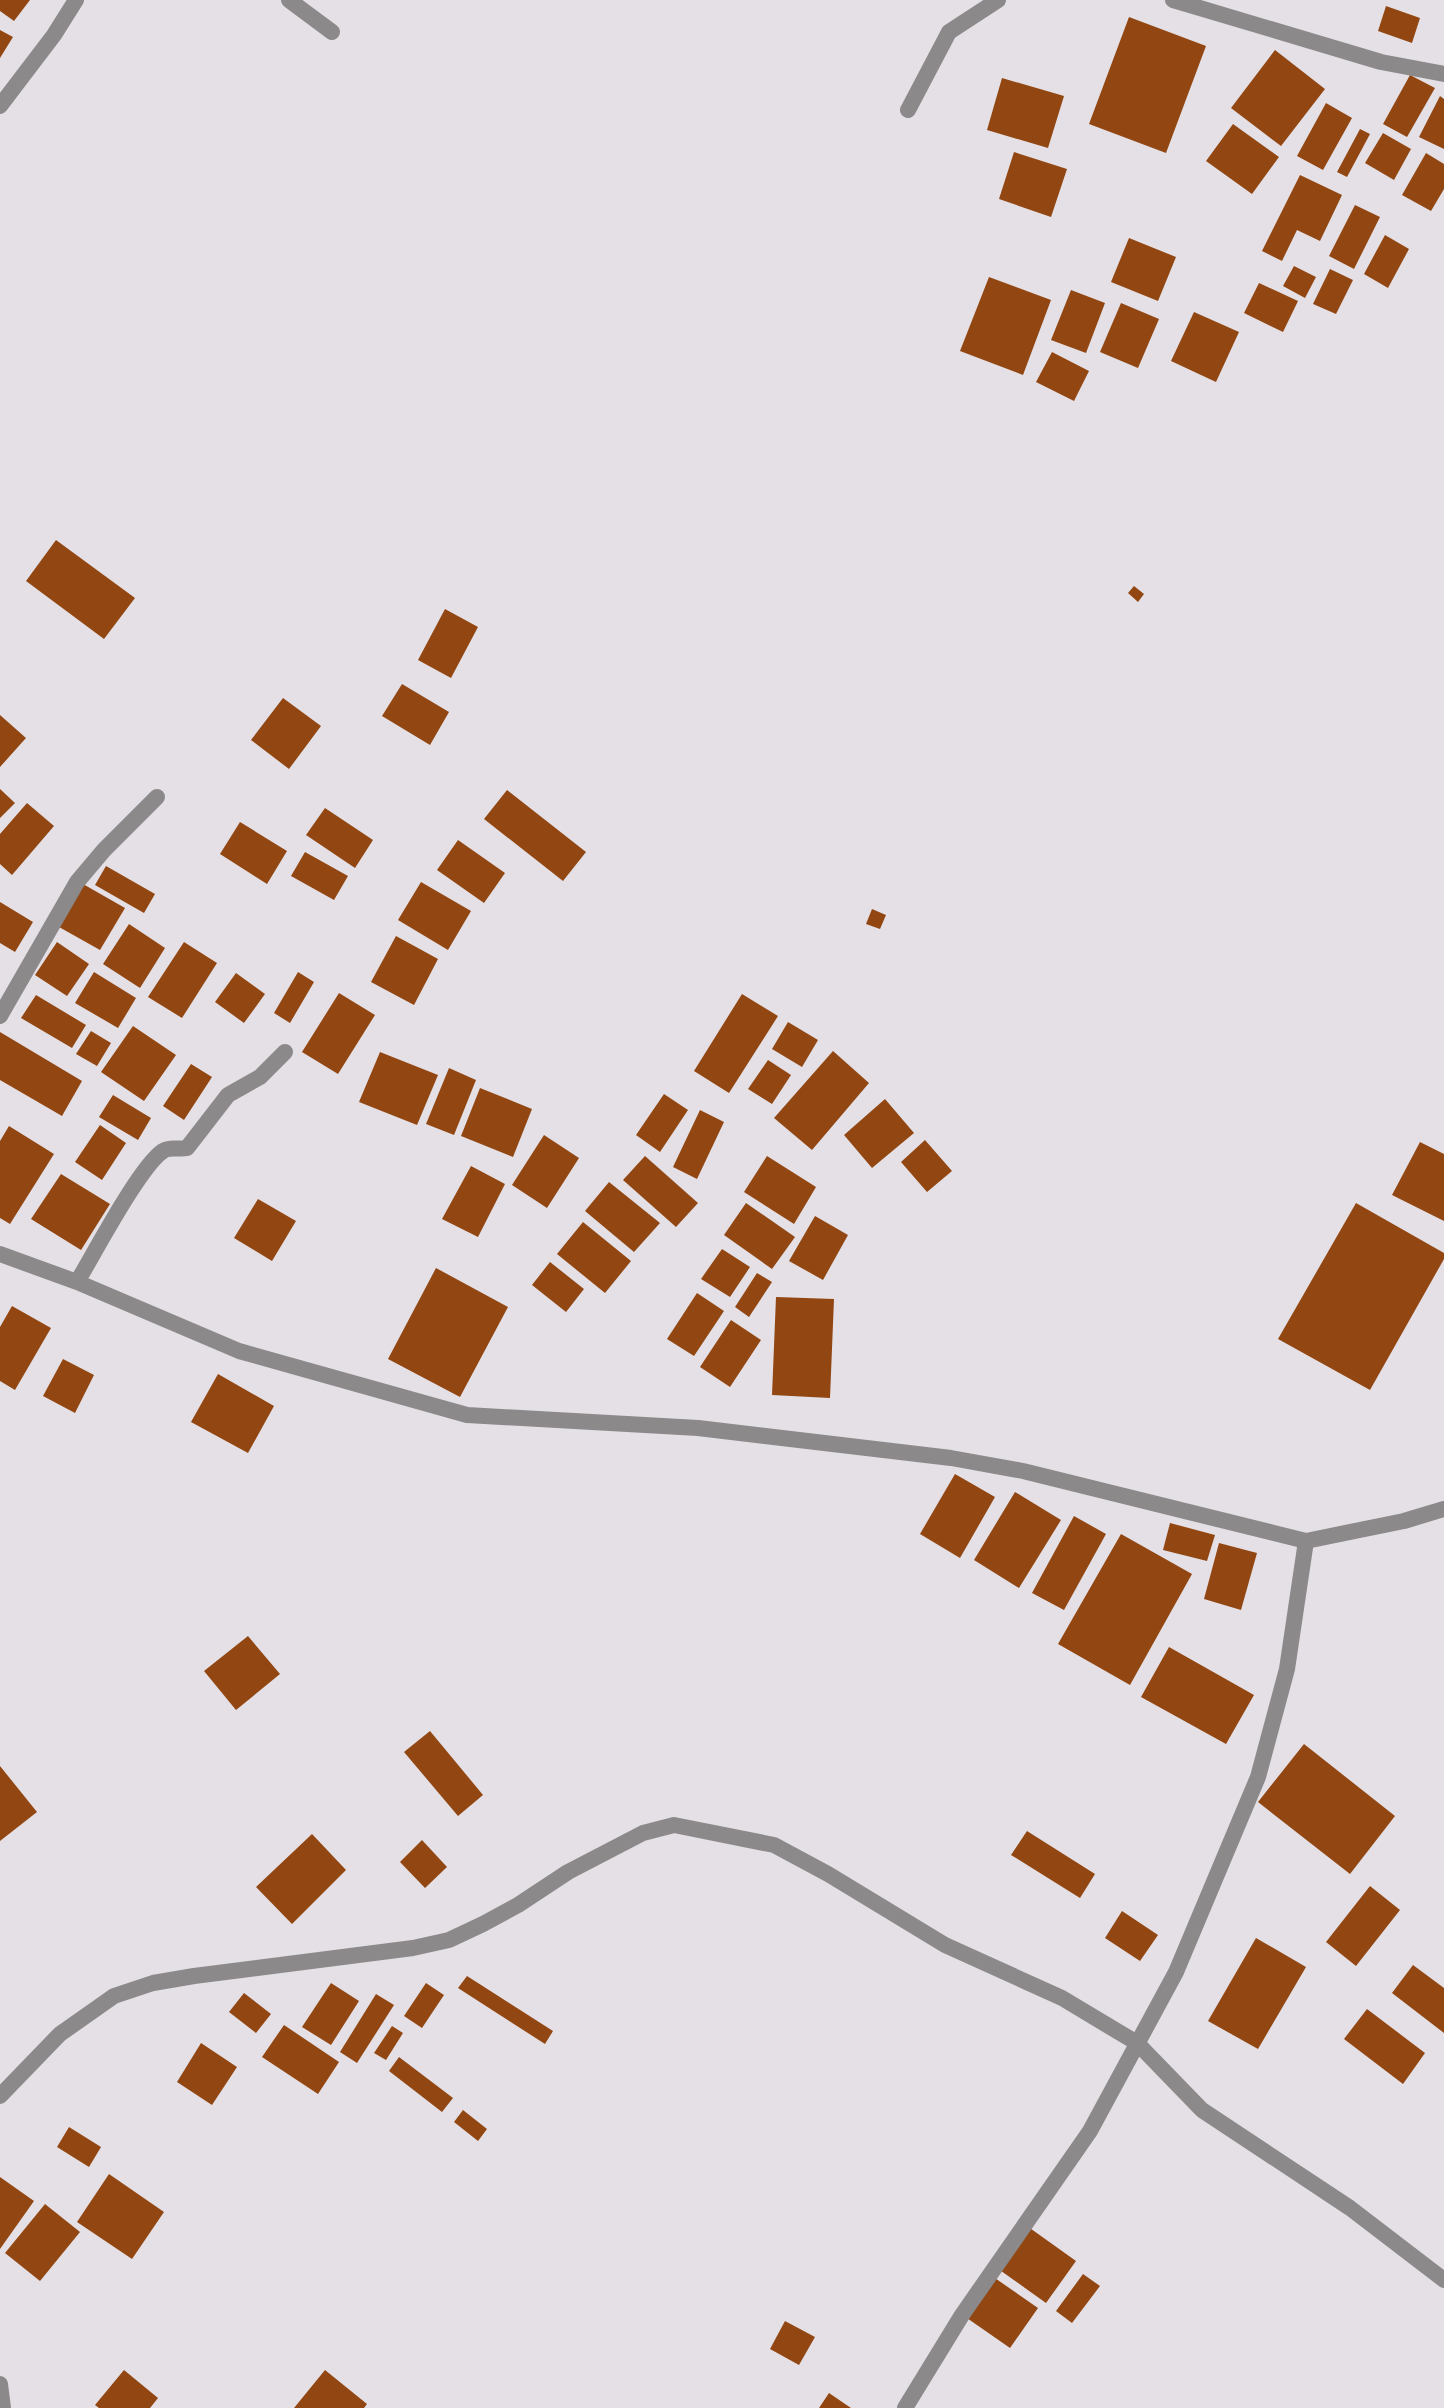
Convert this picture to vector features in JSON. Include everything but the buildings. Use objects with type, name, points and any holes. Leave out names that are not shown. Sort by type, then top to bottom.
[{"type":"street","points":[[0,106],[54,35],[76,0]]},
{"type":"street","points":[[289,0],[332,32]]},
{"type":"street","points":[[908,110],[949,32],[998,0]]},
{"type":"street","points":[[1173,0],[1381,62],[1444,74]]},
{"type":"street","points":[[0,1016],[77,882],[157,797]]},
{"type":"street","points":[[77,1282],[143,1174],[157,1157],[169,1148],[187,1148],[228,1095],[253,1083],[285,1052]]},
{"type":"street","points":[[0,1254],[77,1282],[239,1351],[467,1415],[698,1428],[951,1458],[1023,1471],[1306,1541],[1404,1521],[1444,1509]]},
{"type":"street","points":[[905,2408],[962,2315],[1090,2131],[1176,1972],[1258,1777],[1287,1669],[1306,1541]]},
{"type":"street","points":[[0,2096],[60,2034],[114,1996],[153,1983],[194,1976],[413,1948],[449,1940],[483,1924],[568,1872],[643,1833],[674,1825],[774,1845],[945,1945],[1062,1998],[1137,2043],[1202,2110],[1350,2208],[1444,2280]]},
{"type":"street","points":[[0,2384],[3,2408]]}]
